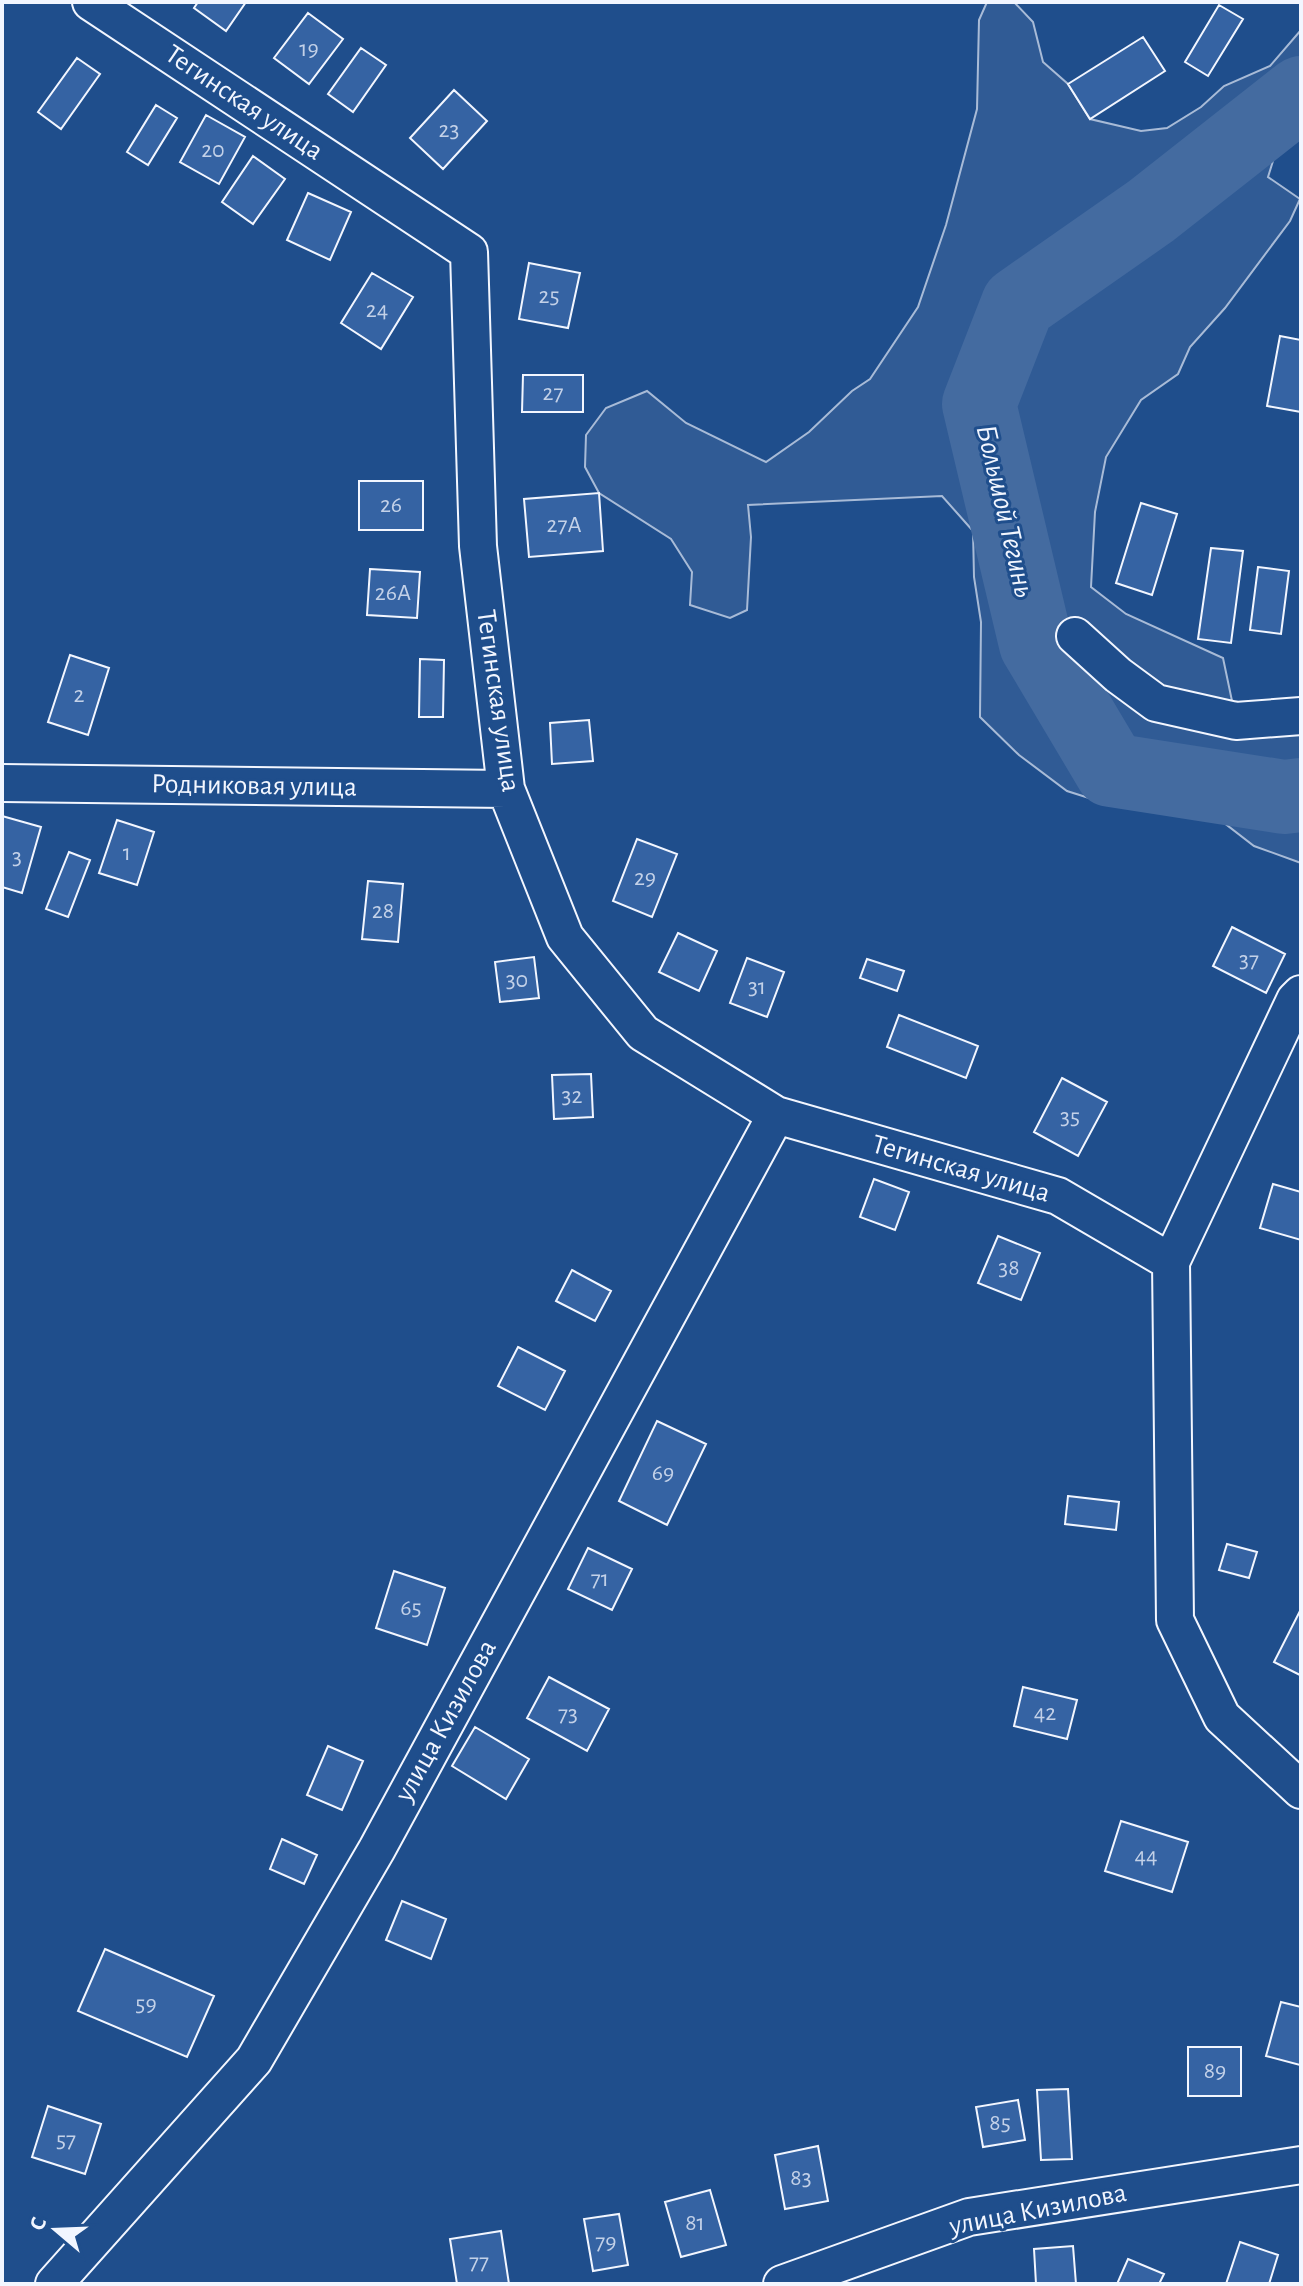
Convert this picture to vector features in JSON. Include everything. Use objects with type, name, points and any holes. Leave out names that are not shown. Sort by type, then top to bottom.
[{"type":"street","name":"Тегинская улица","points":[[91,2],[469,252],[478,546],[506,789],[565,937],[643,1033],[776,1115],[1058,1196],[1171,1262]]},
{"type":"street","points":[[1075,636],[1118,675],[1156,703],[1236,721],[1301,716]]},
{"type":"street","name":"Родниковая улица","points":[[2,783],[506,789]]},
{"type":"street","points":[[1301,994],[1295,1000],[1171,1262],[1175,1620],[1222,1717],[1301,1790]]},
{"type":"street","name":"улица Кизилова","points":[[54,2284],[254,2060],[377,1849],[776,1115]]},
{"type":"street","name":"улица Кизилова","points":[[782,2284],[969,2217],[1301,2165]]},
{"type":"shaded area","points":[[987,2],[1014,2],[1033,22],[1043,62],[1068,84],[1090,119],[1141,131],[1167,128],[1201,107],[1224,86],[1270,66],[1301,30],[1301,117],[1281,135],[1268,177],[1300,199],[1290,221],[1225,308],[1190,347],[1178,374],[1141,400],[1106,457],[1095,512],[1091,587],[1126,614],[1223,658],[1236,720],[1301,716],[1301,863],[1254,846],[1206,809],[1149,794],[1092,799],[1067,791],[1019,755],[980,717],[981,622],[974,577],[973,531],[942,496],[748,505],[751,537],[747,610],[730,618],[690,605],[692,572],[671,539],[599,493],[585,467],[586,435],[606,408],[647,391],[686,423],[766,462],[809,432],[852,391],[870,379],[918,307],[946,225],[977,109],[979,20]]},
{"type":"building","points":[[198,2],[246,2],[226,31],[194,8]]},
{"type":"building","points":[[1219,5],[1243,19],[1208,76],[1185,62]]},
{"type":"building","points":[[308,13],[343,39],[309,84],[274,58]]},
{"type":"building","points":[[1143,37],[1165,71],[1090,119],[1068,84]]},
{"type":"building","points":[[361,48],[386,65],[353,112],[328,94]]},
{"type":"building","points":[[77,58],[100,74],[61,129],[38,112]]},
{"type":"building","points":[[454,90],[487,121],[443,169],[410,138]]},
{"type":"building","points":[[156,105],[177,118],[148,165],[127,152]]},
{"type":"building","points":[[206,115],[245,137],[219,184],[180,162]]},
{"type":"building","points":[[253,156],[285,179],[253,224],[222,202]]},
{"type":"building","points":[[308,193],[351,212],[330,260],[287,240]]},
{"type":"building","points":[[529,263],[580,273],[568,328],[519,319]]},
{"type":"building","points":[[372,273],[413,297],[381,349],[341,323]]},
{"type":"building","points":[[1280,336],[1301,340],[1301,412],[1267,406]]},
{"type":"building","points":[[523,375],[583,375],[583,412],[522,412]]},
{"type":"building","points":[[359,481],[423,481],[423,530],[359,530]]},
{"type":"building","points":[[599,493],[603,551],[529,557],[524,499]]},
{"type":"building","points":[[1141,503],[1177,514],[1152,595],[1116,583]]},
{"type":"building","points":[[1211,548],[1243,551],[1231,643],[1198,639]]},
{"type":"building","points":[[1258,567],[1289,571],[1281,634],[1250,630]]},
{"type":"building","points":[[370,569],[420,572],[417,618],[367,615]]},
{"type":"building","points":[[70,655],[109,668],[88,735],[48,722]]},
{"type":"building","points":[[420,659],[444,660],[443,717],[419,717]]},
{"type":"building","points":[[589,720],[593,761],[552,764],[550,723]]},
{"type":"building","points":[[2,816],[41,827],[22,893],[2,887]]},
{"type":"building","points":[[117,820],[154,832],[137,885],[99,873]]},
{"type":"building","points":[[637,839],[677,854],[652,917],[613,901]]},
{"type":"building","points":[[69,852],[90,860],[68,917],[46,909]]},
{"type":"building","points":[[368,881],[403,884],[398,942],[362,939]]},
{"type":"building","points":[[1232,927],[1285,954],[1266,993],[1213,966]]},
{"type":"building","points":[[678,933],[717,951],[699,991],[659,972]]},
{"type":"building","points":[[534,957],[539,998],[500,1002],[495,962]]},
{"type":"building","points":[[747,958],[784,972],[767,1017],[730,1003]]},
{"type":"building","points":[[867,959],[904,971],[897,991],[860,978]]},
{"type":"building","points":[[899,1015],[978,1046],[966,1078],[887,1047]]},
{"type":"building","points":[[591,1074],[593,1117],[554,1119],[552,1075]]},
{"type":"building","points":[[1062,1078],[1107,1102],[1078,1156],[1034,1132]]},
{"type":"building","points":[[874,1179],[909,1192],[895,1230],[860,1217]]},
{"type":"building","points":[[1273,1184],[1301,1192],[1301,1240],[1260,1228]]},
{"type":"building","points":[[998,1236],[1040,1253],[1021,1300],[978,1283]]},
{"type":"building","points":[[572,1270],[611,1291],[595,1321],[556,1301]]},
{"type":"building","points":[[518,1347],[565,1371],[545,1410],[498,1386]]},
{"type":"building","points":[[657,1421],[706,1444],[667,1525],[619,1501]]},
{"type":"building","points":[[1068,1496],[1119,1502],[1116,1530],[1065,1524]]},
{"type":"building","points":[[1227,1544],[1257,1552],[1249,1578],[1219,1570]]},
{"type":"building","points":[[588,1548],[632,1569],[612,1610],[568,1589]]},
{"type":"building","points":[[394,1571],[445,1588],[427,1645],[376,1628]]},
{"type":"building","points":[[1301,1609],[1301,1672],[1300,1675],[1274,1662]]},
{"type":"building","points":[[549,1677],[609,1709],[587,1751],[527,1718]]},
{"type":"building","points":[[1023,1687],[1077,1700],[1067,1739],[1014,1726]]},
{"type":"building","points":[[475,1727],[529,1759],[506,1799],[452,1766]]},
{"type":"building","points":[[328,1746],[363,1761],[342,1810],[307,1795]]},
{"type":"building","points":[[1121,1821],[1188,1842],[1172,1892],[1105,1871]]},
{"type":"building","points":[[282,1839],[317,1855],[304,1884],[270,1869]]},
{"type":"building","points":[[402,1901],[446,1919],[431,1959],[386,1940]]},
{"type":"building","points":[[105,1949],[214,1996],[187,2057],[78,2011]]},
{"type":"building","points":[[1281,2002],[1301,2007],[1300,2065],[1266,2056]]},
{"type":"building","points":[[1188,2047],[1241,2047],[1241,2096],[1188,2096]]},
{"type":"building","points":[[1068,2089],[1072,2159],[1041,2160],[1037,2090]]},
{"type":"building","points":[[1018,2100],[1025,2140],[983,2147],[976,2107]]},
{"type":"building","points":[[48,2106],[101,2124],[85,2174],[32,2157]]},
{"type":"building","points":[[818,2146],[828,2201],[785,2209],[775,2155]]},
{"type":"building","points":[[710,2190],[726,2245],[681,2257],[665,2202]]},
{"type":"building","points":[[619,2214],[628,2265],[593,2271],[584,2219]]},
{"type":"building","points":[[501,2231],[509,2284],[457,2284],[450,2239]]},
{"type":"building","points":[[1240,2242],[1278,2255],[1269,2284],[1226,2284]]},
{"type":"building","points":[[1073,2246],[1076,2284],[1036,2284],[1034,2249]]},
{"type":"building","points":[[1128,2259],[1164,2274],[1159,2284],[1117,2284]]},
{"type":"waterway","name":"Большой Тегинь","points":[[1301,93],[1151,211],[1018,304],[979,404],[1036,644],[1111,770],[1284,797],[1301,795]]}]
